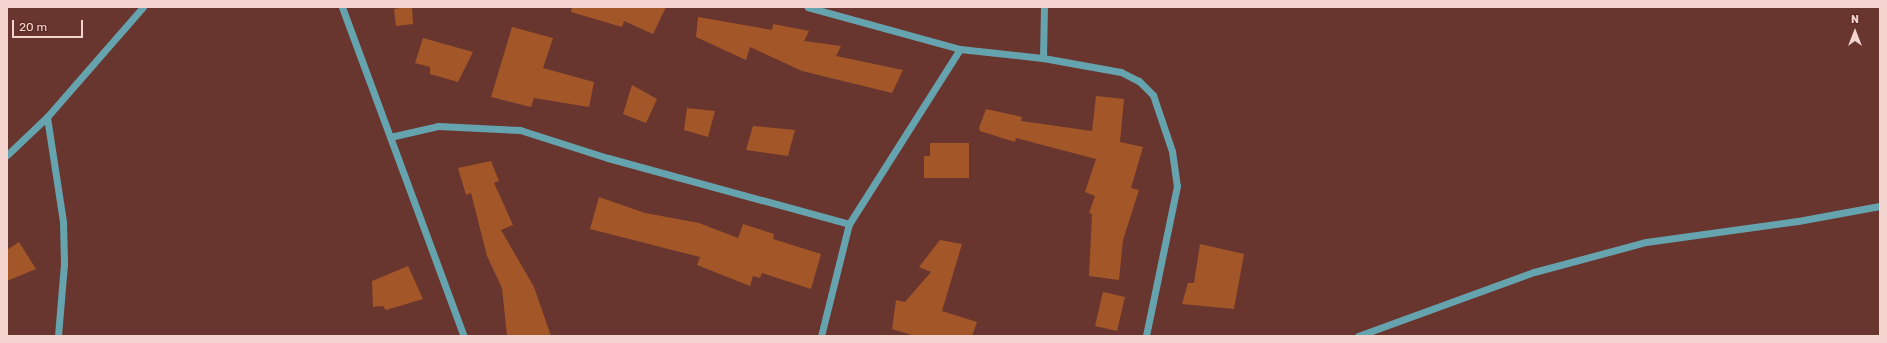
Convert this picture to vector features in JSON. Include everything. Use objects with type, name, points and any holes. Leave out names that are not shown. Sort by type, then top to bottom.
[{"type":"street","points":[[7,156],[47,118],[143,7]]},
{"type":"street","points":[[342,7],[464,336]]},
{"type":"street","points":[[808,7],[960,49],[1099,66],[1120,72],[1139,80],[1153,95],[1162,118],[1172,151],[1177,186],[1146,336]]},
{"type":"street","points":[[1043,58],[1044,7]]},
{"type":"street","points":[[821,336],[849,224],[960,49]]},
{"type":"street","points":[[47,118],[63,222],[64,264],[58,336]]},
{"type":"street","points":[[390,137],[438,126],[520,130],[608,158],[849,224]]},
{"type":"street","points":[[1358,336],[1534,272],[1646,242],[1798,221],[1880,206]]},
{"type":"building","points":[[412,7],[413,24],[396,26],[394,9]]},
{"type":"building","points":[[572,7],[666,7],[653,34],[624,21],[622,27],[571,12]]},
{"type":"building","points":[[698,17],[772,30],[773,24],[809,31],[804,41],[841,46],[836,56],[903,70],[892,93],[802,71],[750,47],[746,60],[696,37]]},
{"type":"building","points":[[512,27],[553,38],[543,68],[594,82],[589,107],[534,98],[531,107],[491,97]]},
{"type":"building","points":[[423,38],[473,52],[458,82],[430,74],[430,67],[415,63]]},
{"type":"building","points":[[632,85],[657,99],[646,123],[623,114]]},
{"type":"building","points":[[1096,96],[1124,99],[1120,142],[1143,147],[1131,188],[1139,190],[1123,240],[1119,280],[1089,276],[1092,214],[1089,213],[1095,196],[1085,192],[1096,159],[1016,138],[1015,142],[980,131],[979,128],[986,109],[1022,117],[1021,121],[1092,131]]},
{"type":"building","points":[[687,108],[715,111],[708,137],[684,130]]},
{"type":"building","points":[[753,126],[795,130],[788,156],[746,150]]},
{"type":"building","points":[[930,143],[969,143],[969,178],[924,178],[924,156],[930,156]]},
{"type":"building","points":[[491,161],[499,181],[494,183],[513,225],[501,230],[534,287],[551,336],[507,336],[502,288],[487,256],[471,193],[466,195],[458,168]]},
{"type":"building","points":[[599,197],[645,213],[699,223],[738,238],[743,224],[774,234],[773,239],[821,254],[811,289],[762,273],[760,278],[753,276],[750,286],[697,265],[700,257],[590,229]]},
{"type":"building","points":[[940,240],[962,244],[942,311],[977,322],[972,336],[915,336],[892,329],[896,300],[905,302],[931,272],[919,267]]},
{"type":"building","points":[[19,242],[36,269],[7,281],[7,250]]},
{"type":"building","points":[[1200,244],[1244,254],[1234,309],[1182,304],[1188,283],[1194,283]]},
{"type":"building","points":[[408,266],[423,299],[386,310],[383,306],[373,307],[372,281]]},
{"type":"building","points":[[1103,292],[1125,297],[1117,331],[1095,326]]}]
